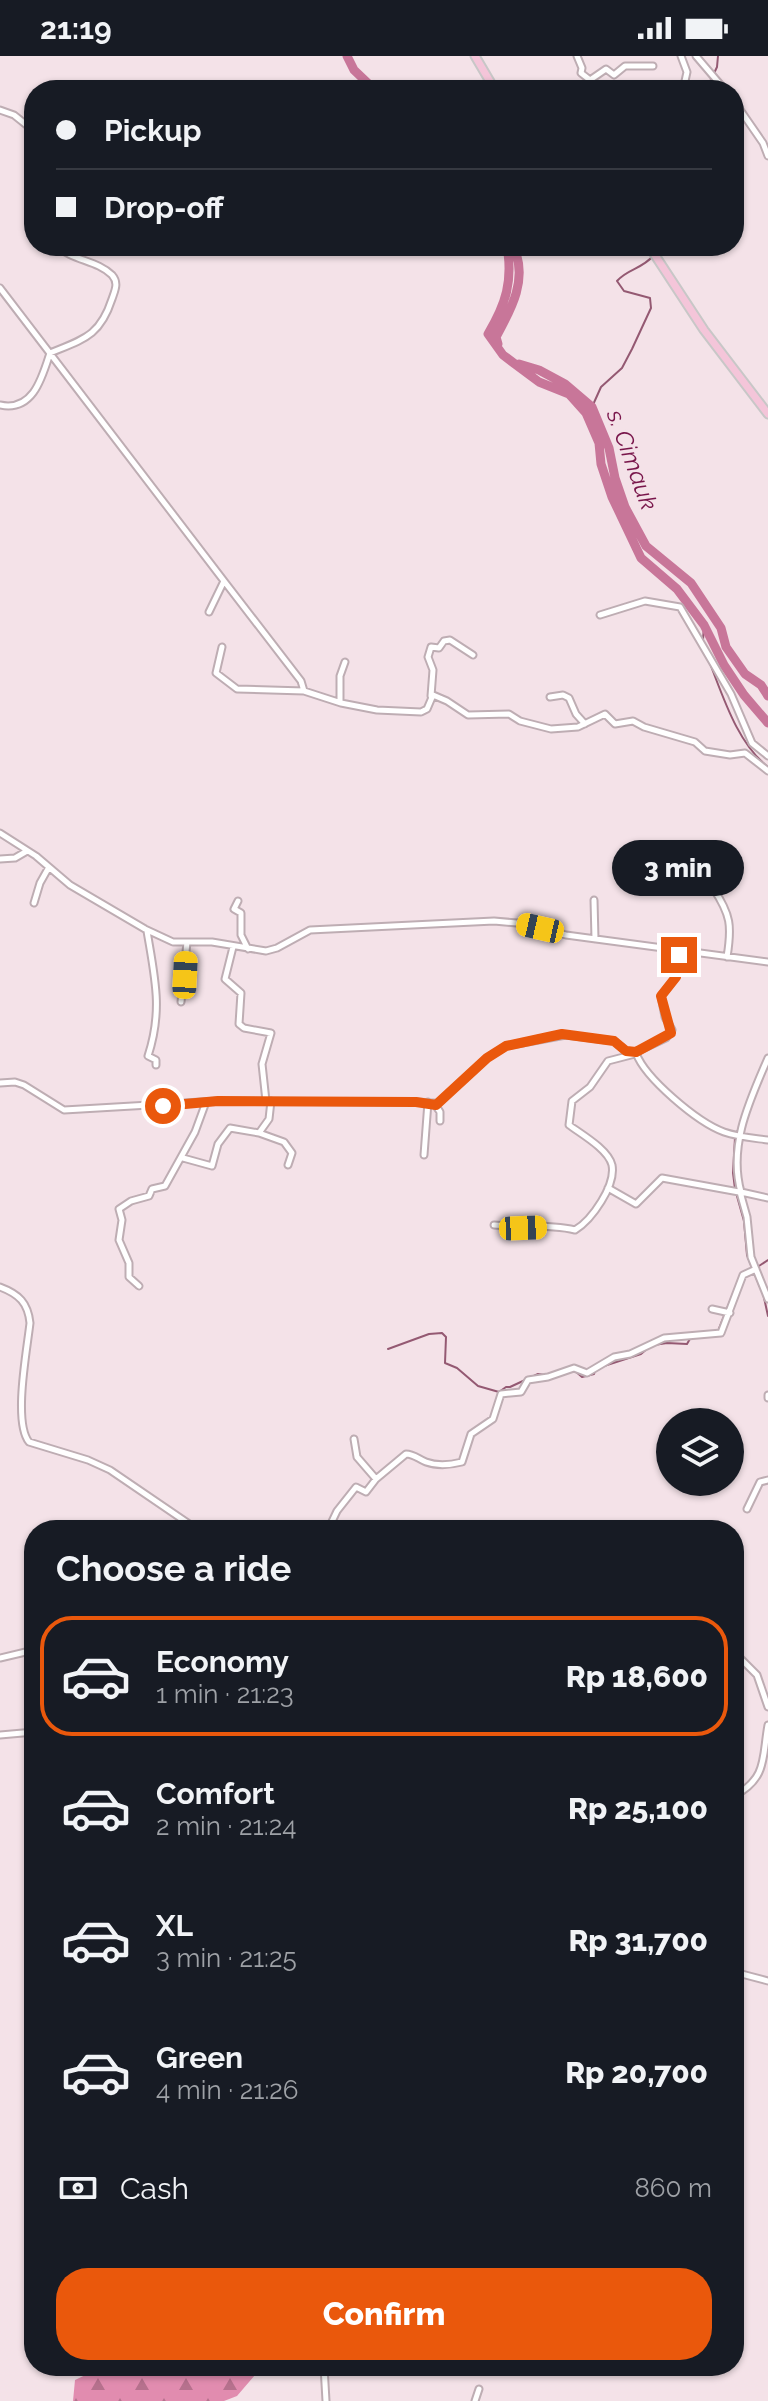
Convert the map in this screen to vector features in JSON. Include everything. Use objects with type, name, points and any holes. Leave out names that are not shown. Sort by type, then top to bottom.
[{"type":"main road","points":[[475,56],[489,80]]},
{"type":"main road","points":[[656,256],[704,330],[768,414]]},
{"type":"street","points":[[577,56],[581,73],[590,80],[606,69],[614,75],[625,66],[653,66]]},
{"type":"street","points":[[681,56],[687,72],[685,80]]},
{"type":"street","points":[[696,56],[717,80]]},
{"type":"street","points":[[0,110],[24,123]]},
{"type":"street","points":[[744,115],[768,156]]},
{"type":"street","points":[[50,353],[80,341],[97,329],[106,317],[116,284],[102,267],[73,256]]},
{"type":"street","points":[[0,288],[301,681],[304,691]]},
{"type":"street","points":[[0,405],[17,406],[25,402],[40,384],[50,353]]},
{"type":"street","points":[[209,612],[224,581]]},
{"type":"street","points":[[600,615],[645,601],[680,607],[731,694],[752,743],[752,751],[768,771]]},
{"type":"street","points":[[222,647],[216,673],[234,688],[304,691],[377,710],[421,712],[427,709],[431,696],[433,667],[428,657],[431,647],[439,648],[444,641],[450,640],[473,655]]},
{"type":"street","points":[[340,702],[340,676],[345,662]]},
{"type":"street","points":[[550,697],[563,695],[569,698],[576,714],[585,724]]},
{"type":"street","points":[[431,696],[447,701],[470,715],[509,714],[520,721],[551,729],[578,727],[605,714],[615,724],[633,721],[695,742],[705,751],[730,755],[752,751],[768,756]]},
{"type":"street","points":[[0,833],[70,885],[173,942],[212,942],[266,951],[310,930],[494,921],[595,939],[768,962]]},
{"type":"street","points":[[0,859],[15,858],[27,851]]},
{"type":"street","points":[[34,903],[49,867]]},
{"type":"street","points":[[713,888],[727,910],[731,930],[727,957]]},
{"type":"street","points":[[594,900],[595,939]]},
{"type":"street","points":[[238,901],[234,909],[241,913],[241,935],[249,950]]},
{"type":"street","points":[[147,930],[158,992],[154,1010],[157,1019],[148,1056],[156,1060],[156,1065]]},
{"type":"street","points":[[181,1002],[187,942]]},
{"type":"street","points":[[233,947],[225,979],[241,993],[239,1024],[244,1028],[271,1033],[262,1064],[269,1119],[259,1133]]},
{"type":"street","points":[[494,1225],[523,1228],[554,1225],[575,1230],[590,1219],[608,1188],[612,1167],[610,1160],[569,1125],[573,1100],[590,1087],[606,1063],[635,1053],[671,1033],[661,996],[676,977],[680,951]]},
{"type":"street","points":[[436,1105],[498,1049],[529,1040],[566,1035],[614,1041],[626,1051],[635,1053],[685,1107],[711,1126],[736,1135],[768,1140]]},
{"type":"street","points":[[768,1058],[736,1135],[738,1191],[747,1217],[754,1268],[768,1299]]},
{"type":"street","points":[[0,1083],[24,1085],[64,1110],[268,1101],[428,1102],[436,1105]]},
{"type":"street","points":[[139,1286],[129,1277],[129,1263],[119,1240],[122,1220],[119,1209],[131,1201],[149,1196],[152,1189],[164,1187],[195,1132],[206,1102]]},
{"type":"street","points":[[424,1155],[428,1102]]},
{"type":"street","points":[[436,1105],[440,1121]]},
{"type":"street","points":[[182,1158],[211,1166],[218,1144],[230,1128],[259,1133],[285,1143],[292,1153],[288,1165]]},
{"type":"street","points":[[608,1188],[636,1204],[662,1178],[768,1198]]},
{"type":"street","points":[[333,1520],[356,1487],[365,1492],[408,1453],[440,1464],[462,1462],[471,1434],[493,1419],[500,1395],[521,1392],[528,1380],[574,1368],[587,1373],[614,1357],[633,1353],[646,1344],[664,1338],[686,1338],[697,1333],[720,1334],[743,1275],[754,1268]]},
{"type":"street","points":[[0,1287],[19,1297],[29,1310],[21,1418],[24,1436],[29,1442],[110,1470],[183,1520]]},
{"type":"street","points":[[712,1309],[730,1313]]},
{"type":"street","points":[[354,1439],[357,1458],[376,1479]]},
{"type":"street","points":[[747,1509],[760,1482],[768,1480]]},
{"type":"street","points":[[0,1658],[24,1652]]},
{"type":"street","points":[[744,1662],[757,1675],[768,1707]]},
{"type":"street","points":[[744,1790],[761,1773],[768,1725]]},
{"type":"street","points":[[0,1735],[24,1733]]},
{"type":"street","points":[[744,1975],[768,1981]]},
{"type":"street","points":[[325,2376],[326,2401]]},
{"type":"street","points":[[475,2401],[479,2389]]},
{"type":"green space","points":[[83,2376],[254,2376],[237,2396],[224,2401],[73,2401],[75,2380]]},
{"type":"waterway","name":"s. Cimauk","points":[[347,56],[354,70],[364,80]]},
{"type":"waterway","points":[[711,80],[718,56]]},
{"type":"waterway","points":[[508,256],[506,292],[488,334],[503,355],[539,382],[569,394],[586,413],[599,443],[601,464],[612,497],[641,558],[677,589],[704,625],[724,665],[744,695],[768,723]]},
{"type":"waterway","name":"s. Cimauk","points":[[498,344],[496,337],[512,305],[519,282],[516,256]]},
{"type":"waterway","points":[[592,407],[601,387],[622,368],[651,308],[650,298],[624,291],[617,281],[653,256]]},
{"type":"waterway","name":"s. Cimauk","points":[[519,364],[539,370],[565,384],[592,407],[609,448],[625,507],[646,546],[691,583],[721,628],[726,647],[745,674],[761,685],[768,696]]},
{"type":"waterway","points":[[703,640],[704,625]]},
{"type":"waterway","points":[[709,661],[739,732],[768,767]]},
{"type":"waterway","points":[[735,1138],[735,1189],[744,1221],[747,1255],[760,1287]]},
{"type":"waterway","points":[[756,1268],[768,1260]]},
{"type":"waterway","points":[[718,1331],[738,1281]]},
{"type":"waterway","points":[[763,1293],[768,1316]]},
{"type":"waterway","points":[[388,1349],[429,1334],[442,1333],[446,1337],[445,1363],[457,1368],[478,1386],[499,1392],[538,1374],[545,1375]]},
{"type":"waterway","points":[[654,1345],[687,1344],[691,1337]]},
{"type":"waterway","points":[[604,1366],[641,1354],[648,1348]]},
{"type":"waterway","points":[[574,1370],[582,1377],[595,1371]]},
{"type":"route","points":[[163,1106],[218,1101],[432,1102],[436,1105],[498,1049],[529,1040],[566,1035],[614,1041],[623,1050],[636,1052],[671,1033],[661,996],[676,977],[679,955]]}]
